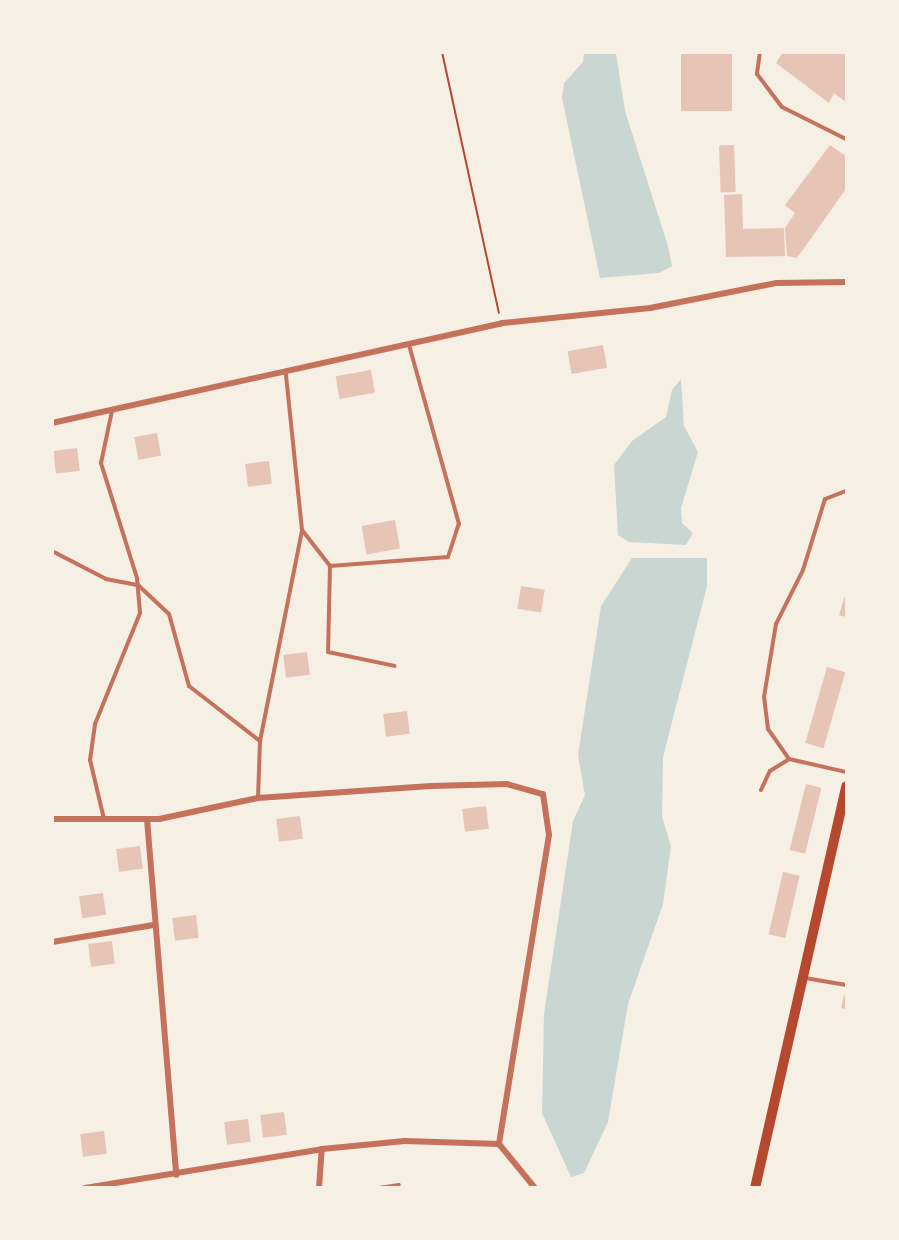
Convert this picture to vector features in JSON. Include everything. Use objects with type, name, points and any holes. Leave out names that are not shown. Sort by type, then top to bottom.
[{"type":"main road","points":[[755,1188],[801,978],[846,793]]},
{"type":"street","points":[[52,423],[410,348],[502,323],[650,308],[776,283],[846,282]]},
{"type":"street","points":[[52,819],[147,819],[258,798],[507,784],[543,794],[549,835],[499,1144],[535,1188]]},
{"type":"street","points":[[147,819],[176,1175]]},
{"type":"street","points":[[52,942],[154,924]]},
{"type":"street","points":[[85,1188],[158,1179],[322,1149],[405,1141],[499,1144]]},
{"type":"street","points":[[319,1188],[322,1149]]},
{"type":"street","points":[[158,1179],[158,1188]]},
{"type":"lane","points":[[760,52],[757,74],[782,107],[846,139]]},
{"type":"lane","points":[[330,566],[448,557],[459,524],[410,348]]},
{"type":"lane","points":[[258,798],[260,741],[302,530],[286,375]]},
{"type":"lane","points":[[104,819],[90,760],[95,724],[140,613],[138,585],[101,463],[112,411]]},
{"type":"lane","points":[[846,491],[825,499],[803,570],[776,624],[764,697],[768,729],[789,759],[846,772]]},
{"type":"lane","points":[[302,530],[330,566],[328,652],[395,666]]},
{"type":"lane","points":[[52,551],[106,579],[138,585],[169,614],[189,686],[260,741]]},
{"type":"lane","points":[[761,790],[770,771],[789,759]]},
{"type":"lane","points":[[801,978],[846,985]]},
{"type":"lane","points":[[379,1188],[399,1185]]},
{"type":"path","points":[[442,52],[502,323]]},
{"type":"shaded area","points":[[584,53],[616,53],[625,111],[668,246],[672,266],[659,273],[600,278],[562,98],[564,83],[583,62]]},
{"type":"shaded area","points":[[681,379],[684,426],[698,452],[681,508],[682,523],[693,533],[686,545],[629,542],[618,535],[614,465],[632,441],[666,417],[672,390]]},
{"type":"shaded area","points":[[632,558],[707,558],[707,586],[663,757],[662,817],[671,846],[663,904],[628,1004],[608,1122],[584,1173],[571,1177],[542,1113],[544,1014],[573,821],[585,795],[578,755],[601,606]]},
{"type":"building","points":[[681,52],[732,52],[732,111],[681,111]]},
{"type":"building","points":[[783,52],[846,52],[846,102],[834,93],[829,103],[776,63]]},
{"type":"building","points":[[734,145],[736,192],[721,192],[719,146]]},
{"type":"building","points":[[830,145],[846,156],[846,189],[797,258],[787,256],[785,228],[795,213],[785,205]]},
{"type":"building","points":[[742,194],[743,229],[784,228],[785,256],[726,257],[724,195]]},
{"type":"building","points":[[603,345],[607,368],[572,374],[568,351]]},
{"type":"building","points":[[371,370],[375,393],[340,399],[336,376]]},
{"type":"building","points":[[157,433],[161,456],[138,460],[134,437]]},
{"type":"building","points":[[77,448],[80,471],[56,474],[53,451]]},
{"type":"building","points":[[269,461],[272,484],[248,487],[245,464]]},
{"type":"building","points":[[395,520],[400,549],[367,554],[362,526]]},
{"type":"building","points":[[521,586],[545,590],[541,612],[517,609]]},
{"type":"building","points":[[846,592],[846,617],[839,615]]},
{"type":"building","points":[[307,652],[310,675],[286,678],[283,655]]},
{"type":"building","points":[[827,667],[845,672],[823,748],[805,743]]},
{"type":"building","points":[[407,711],[410,734],[386,737],[383,714]]},
{"type":"building","points":[[806,784],[822,788],[805,854],[790,850]]},
{"type":"building","points":[[486,806],[489,829],[465,832],[462,809]]},
{"type":"building","points":[[300,816],[303,839],[279,842],[276,819]]},
{"type":"building","points":[[140,846],[143,869],[119,872],[116,849]]},
{"type":"building","points":[[783,872],[800,876],[785,938],[769,934]]},
{"type":"building","points":[[103,893],[106,915],[82,918],[79,896]]},
{"type":"building","points":[[196,915],[199,938],[175,941],[172,918]]},
{"type":"building","points":[[112,941],[115,964],[91,967],[88,944]]},
{"type":"building","points":[[844,995],[846,996],[846,1009],[841,1008]]},
{"type":"building","points":[[284,1112],[287,1135],[263,1138],[260,1115]]},
{"type":"building","points":[[248,1119],[251,1142],[227,1145],[224,1122]]},
{"type":"building","points":[[104,1131],[107,1154],[83,1157],[80,1134]]}]
